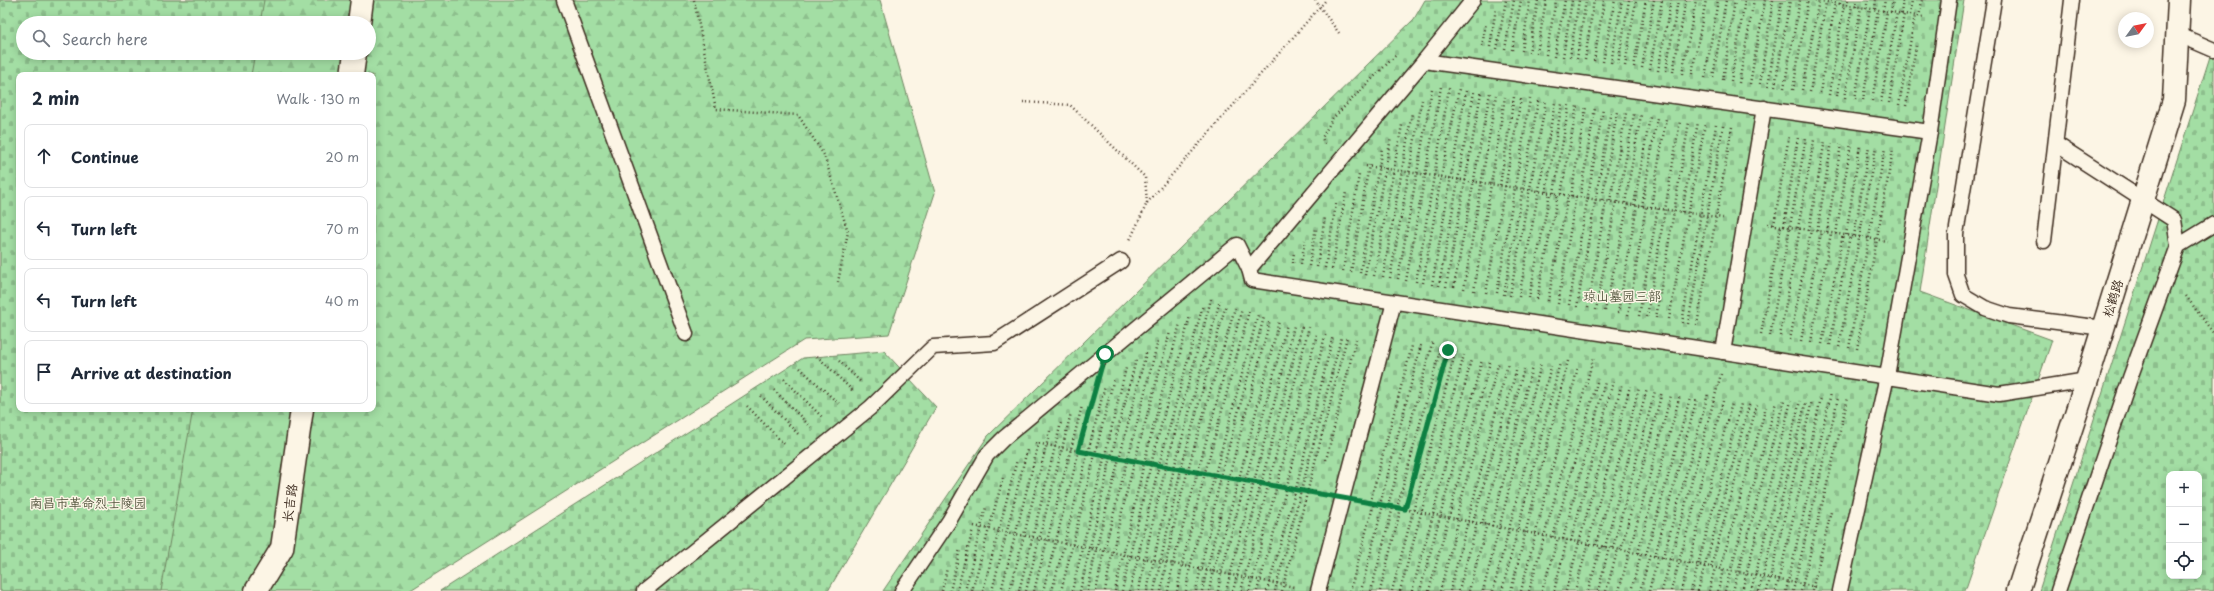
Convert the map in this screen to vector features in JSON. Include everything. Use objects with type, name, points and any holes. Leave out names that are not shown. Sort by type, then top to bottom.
[{"type":"street","points":[[360,16],[362,0]]},
{"type":"street","name":"松鹤路","points":[[2018,591],[2087,380],[2174,100],[2179,0]]},
{"type":"street","points":[[352,72],[354,60]]},
{"type":"street","name":"长吉路","points":[[256,591],[282,548],[302,412]]},
{"type":"lane","points":[[564,0],[686,334]]},
{"type":"lane","points":[[1249,269],[1345,163],[1462,66],[1473,0]]},
{"type":"lane","points":[[1840,591],[1887,376],[1930,132],[1949,0]]},
{"type":"lane","points":[[1994,0],[1956,234],[1956,275],[1964,295],[1985,308],[2009,316],[2103,328]]},
{"type":"lane","points":[[2044,241],[2072,0]]},
{"type":"lane","points":[[2178,34],[2214,50]]},
{"type":"lane","points":[[1462,66],[1930,132]]},
{"type":"lane","points":[[1725,352],[1745,221],[1836,118]]},
{"type":"lane","points":[[2056,144],[2174,220],[2178,246],[2130,378],[2058,591]]},
{"type":"lane","points":[[2178,246],[2214,224]]},
{"type":"lane","points":[[902,591],[949,521],[987,455],[1004,438],[1237,245],[1249,269],[1252,280],[1999,394],[2087,380]]},
{"type":"lane","points":[[644,591],[874,404],[933,347],[994,343],[1121,261]]},
{"type":"lane","points":[[1318,591],[1344,498],[1476,314]]},
{"type":"path","points":[[694,0],[716,109],[798,115],[824,155],[848,232],[838,282]]},
{"type":"path","points":[[1315,0],[1339,33]]},
{"type":"path","points":[[1121,261],[1146,203],[1326,0]]},
{"type":"path","points":[[1476,314],[1417,173],[1462,66],[1498,0]]},
{"type":"path","points":[[1476,314],[1426,175],[1462,66],[1506,0]]},
{"type":"path","points":[[1514,0],[1462,66],[1434,176],[1545,536],[1529,591]]},
{"type":"path","points":[[1476,314],[1530,189],[1542,77],[1538,0]]},
{"type":"path","points":[[1476,314],[1539,191],[1546,0]]},
{"type":"path","points":[[1476,314],[1523,188],[1556,0]]},
{"type":"path","points":[[1476,314],[1507,186],[1565,0]]},
{"type":"path","points":[[1476,314],[1515,187],[1542,77],[1572,0]]},
{"type":"path","points":[[1674,211],[1686,0]]},
{"type":"path","points":[[1665,210],[1680,96],[1696,0]]},
{"type":"path","points":[[1651,207],[1706,0]]},
{"type":"path","points":[[1685,346],[1716,217],[1723,102],[1726,0]]},
{"type":"path","points":[[1685,346],[1707,216],[1723,102],[1735,0]]},
{"type":"path","points":[[1685,346],[1700,214],[1745,0]]},
{"type":"path","points":[[1476,314],[1690,213],[1754,0]]},
{"type":"path","points":[[1773,0],[1836,118]]},
{"type":"path","points":[[1782,0],[1836,118]]},
{"type":"path","points":[[1790,0],[1836,118],[1878,239],[1806,365]]},
{"type":"path","points":[[1800,0],[1836,118],[1870,238],[1806,365]]},
{"type":"path","points":[[1806,365],[1860,237],[1836,118],[1808,0]]},
{"type":"path","points":[[1815,0],[1947,22]]},
{"type":"path","points":[[1819,0],[1854,236]]},
{"type":"path","points":[[1827,232],[1845,5],[1848,0]]},
{"type":"path","points":[[1856,7],[1857,0]]},
{"type":"path","points":[[1806,365],[1790,227],[1836,118],[1868,8],[1868,0]]},
{"type":"path","points":[[1806,365],[1799,228],[1836,118],[1876,10],[1876,0]]},
{"type":"path","points":[[1883,11],[1885,0]]},
{"type":"path","points":[[1891,12],[1893,0]]},
{"type":"path","points":[[1836,118],[1902,14],[1903,0]]},
{"type":"path","points":[[1910,15],[1912,0]]},
{"type":"path","points":[[1920,24],[1922,0]]},
{"type":"path","points":[[1806,365],[1845,234],[1828,1]]},
{"type":"path","points":[[1835,3],[1836,234]]},
{"type":"path","points":[[1817,231],[1836,118],[1852,6]]},
{"type":"path","points":[[1806,365],[1810,230],[1861,7]]},
{"type":"path","points":[[1806,365],[1782,226],[1887,12]]},
{"type":"path","points":[[1774,225],[1897,13]]},
{"type":"path","points":[[1410,172],[1488,15]]},
{"type":"path","points":[[1836,118],[1915,16]]},
{"type":"path","points":[[1836,118],[1918,39]]},
{"type":"path","points":[[1462,66],[1441,177],[1476,314]]},
{"type":"path","points":[[1462,66],[1450,178],[1476,314]]},
{"type":"path","points":[[1462,66],[1458,179],[1476,314]]},
{"type":"path","points":[[1462,66],[1465,180],[1476,314]]},
{"type":"path","points":[[1462,66],[1474,181],[1476,314]]},
{"type":"path","points":[[1462,66],[1482,183],[1476,314]]},
{"type":"path","points":[[1023,102],[1070,105],[1145,177],[1146,203]]},
{"type":"path","points":[[1413,111],[1402,171],[1476,314]]},
{"type":"path","points":[[1403,123],[1394,170],[1476,314]]},
{"type":"path","points":[[1392,133],[1384,168],[1476,314]]},
{"type":"path","points":[[1382,145],[1378,168],[1476,314]]},
{"type":"path","points":[[1370,159],[1369,166],[1476,314]]},
{"type":"path","points":[[1345,163],[1707,216],[1910,243]]},
{"type":"path","points":[[1345,163],[1476,314]]},
{"type":"path","points":[[1361,165],[1476,314]]},
{"type":"path","points":[[1410,172],[1476,314]]},
{"type":"path","points":[[1476,314],[1492,184]]},
{"type":"path","points":[[1476,314],[1550,193]]},
{"type":"path","points":[[1476,314],[1558,194]]},
{"type":"path","points":[[1476,314],[1568,195]]},
{"type":"path","points":[[1476,314],[1576,196]]},
{"type":"path","points":[[1476,314],[1588,198]]},
{"type":"path","points":[[1476,314],[1596,199]]},
{"type":"path","points":[[1337,200],[1476,314]]},
{"type":"path","points":[[1476,314],[1606,201]]},
{"type":"path","points":[[1476,314],[1616,202]]},
{"type":"path","points":[[1476,314],[1628,204]]},
{"type":"path","points":[[1476,314],[1637,206]]},
{"type":"path","points":[[1476,314],[1646,207]]},
{"type":"path","points":[[1476,314],[1658,208]]},
{"type":"path","points":[[1476,314],[1665,210]]},
{"type":"path","points":[[1476,314],[1674,211]]},
{"type":"path","points":[[1326,215],[1476,314]]},
{"type":"path","points":[[1316,226],[1476,314]]},
{"type":"path","points":[[1806,365],[1821,231]]},
{"type":"path","points":[[1806,365],[1831,233]]},
{"type":"path","points":[[1806,365],[1850,235]]},
{"type":"path","points":[[2169,272],[2214,334]]},
{"type":"path","points":[[1104,591],[1112,552],[1135,461],[1190,284]]},
{"type":"path","points":[[1115,591],[1122,554],[1144,462],[1190,284]]},
{"type":"path","points":[[1122,591],[1190,284]]},
{"type":"path","points":[[1139,591],[1144,558],[1167,466],[1212,299]]},
{"type":"path","points":[[1130,591],[1159,465],[1204,300]]},
{"type":"path","points":[[1147,591],[1152,560],[1174,468],[1220,300]]},
{"type":"path","points":[[1096,591],[1104,550],[1169,302]]},
{"type":"path","points":[[1154,591],[1159,561],[1181,469],[1226,304]]},
{"type":"path","points":[[1161,591],[1166,562],[1189,470],[1235,308]]},
{"type":"path","points":[[1168,591],[1172,563],[1242,309]]},
{"type":"path","points":[[1178,591],[1182,565],[1205,473],[1249,311]]},
{"type":"path","points":[[1186,591],[1190,567],[1214,475],[1258,315]]},
{"type":"path","points":[[1196,591],[1222,476],[1264,317]]},
{"type":"path","points":[[1202,591],[1228,477],[1270,320]]},
{"type":"path","points":[[1072,591],[1104,456],[1146,321]]},
{"type":"path","points":[[1080,591],[1110,456],[1146,321]]},
{"type":"path","points":[[1088,591],[1096,549],[1120,458],[1146,321]]},
{"type":"path","points":[[1209,591],[1213,571],[1240,479],[1279,321]]},
{"type":"path","points":[[1218,591],[1221,573],[1247,481],[1287,324]]},
{"type":"path","points":[[1226,591],[1229,574],[1294,326]]},
{"type":"path","points":[[1233,591],[1302,326]]},
{"type":"path","points":[[1241,591],[1309,327]]},
{"type":"path","points":[[1257,591],[1287,487],[1326,332]]},
{"type":"path","points":[[1249,591],[1251,578],[1317,334]]},
{"type":"path","points":[[1267,591],[1296,489],[1333,336]]},
{"type":"path","points":[[1282,591],[1309,491],[1347,337]]},
{"type":"path","points":[[1276,591],[1341,338]]},
{"type":"path","points":[[1388,506],[1434,340]]},
{"type":"path","points":[[1397,508],[1442,343]]},
{"type":"path","points":[[1361,591],[1421,345]]},
{"type":"path","points":[[1043,591],[1078,451],[1115,346]]},
{"type":"path","points":[[1052,591],[1063,543],[1115,346]]},
{"type":"path","points":[[1061,591],[1095,454],[1115,346]]},
{"type":"path","points":[[1350,591],[1412,346]]},
{"type":"path","points":[[1380,591],[1448,350]]},
{"type":"path","points":[[1392,591],[1456,350]]},
{"type":"path","points":[[1662,591],[1725,352]]},
{"type":"path","points":[[1400,591],[1423,513],[1464,355]]},
{"type":"path","points":[[817,356],[874,404]]},
{"type":"path","points":[[1412,591],[1433,514],[1471,360]]},
{"type":"path","points":[[1420,591],[1439,515],[1482,360]]},
{"type":"path","points":[[839,361],[874,404]]},
{"type":"path","points":[[1511,591],[1527,532],[1568,361]]},
{"type":"path","points":[[1429,591],[1490,362]]},
{"type":"path","points":[[1440,591],[1457,519],[1499,362]]},
{"type":"path","points":[[1034,591],[1046,540],[1093,364]]},
{"type":"path","points":[[1450,591],[1508,364]]},
{"type":"path","points":[[1483,591],[1542,364]]},
{"type":"path","points":[[1502,591],[1560,364]]},
{"type":"path","points":[[1493,591],[1551,366]]},
{"type":"path","points":[[1492,526],[1532,367]]},
{"type":"path","points":[[1521,591],[1578,367]]},
{"type":"path","points":[[800,368],[856,419]]},
{"type":"path","points":[[1459,591],[1475,522],[1517,368]]},
{"type":"path","points":[[1482,524],[1524,369]]},
{"type":"path","points":[[1026,591],[1063,448],[1080,375]]},
{"type":"path","points":[[784,379],[838,434]]},
{"type":"path","points":[[1553,537],[1598,379]]},
{"type":"path","points":[[1563,539],[1605,382]]},
{"type":"path","points":[[1554,591],[1613,382]]},
{"type":"path","points":[[1566,591],[1622,383]]},
{"type":"path","points":[[1575,591],[1630,386]]},
{"type":"path","points":[[1596,545],[1639,388]]},
{"type":"path","points":[[774,390],[827,443]]},
{"type":"path","points":[[1605,547],[1647,390]]},
{"type":"path","points":[[1598,591],[1655,391]]},
{"type":"path","points":[[1606,591],[1620,550],[1662,392]]},
{"type":"path","points":[[1786,591],[1831,392]]},
{"type":"path","points":[[1000,591],[1017,534],[1039,444],[1059,393]]},
{"type":"path","points":[[1010,591],[1059,393]]},
{"type":"path","points":[[1019,591],[1056,447],[1059,393]]},
{"type":"path","points":[[1663,558],[1708,394]]},
{"type":"path","points":[[1619,591],[1671,395]]},
{"type":"path","points":[[1631,591],[1639,554],[1680,395]]},
{"type":"path","points":[[761,396],[815,452]]},
{"type":"path","points":[[1640,591],[1648,555],[1690,398]]},
{"type":"path","points":[[1649,591],[1656,557],[1697,398]]},
{"type":"path","points":[[1776,591],[1821,398]]},
{"type":"path","points":[[1793,591],[1838,398]]},
{"type":"path","points":[[1801,591],[1848,398]]},
{"type":"path","points":[[1733,591],[1784,400]]},
{"type":"path","points":[[1671,591],[1723,401]]},
{"type":"path","points":[[1742,591],[1792,401]]},
{"type":"path","points":[[1751,591],[1800,401]]},
{"type":"path","points":[[1759,591],[1806,401]]},
{"type":"path","points":[[1767,591],[1812,401]]},
{"type":"path","points":[[1698,591],[1750,402]]},
{"type":"path","points":[[1725,591],[1776,402]]},
{"type":"path","points":[[1681,591],[1732,403]]},
{"type":"path","points":[[1691,591],[1741,404]]},
{"type":"path","points":[[1711,567],[1757,405]]},
{"type":"path","points":[[747,406],[802,463]]},
{"type":"path","points":[[1718,591],[1722,569],[1766,407]]},
{"type":"path","points":[[983,591],[1022,441],[1004,438]]},
{"type":"path","points":[[992,591],[1008,532],[1029,442],[1309,491],[1824,588]]},
{"type":"path","points":[[972,591],[1003,477]]},
{"type":"path","points":[[965,591],[987,505]]},
{"type":"path","points":[[1371,591],[1393,507]]},
{"type":"path","points":[[949,521],[1318,591]]},
{"type":"path","points":[[1469,591],[1487,524]]},
{"type":"path","points":[[1542,591],[1558,538]]},
{"type":"path","points":[[1588,591],[1601,546]]},
{"type":"path","points":[[1709,591],[1715,568]]},
{"type":"green space","points":[[0,0],[880,0],[935,193],[889,334],[804,340],[409,591],[0,591]]},
{"type":"green space","name":"南昌市革命烈士陵园","points":[[0,0],[264,0],[261,16],[16,16],[16,60],[254,60],[252,72],[16,72],[16,412],[192,412],[161,591],[0,591]]},
{"type":"green space","name":"琼山墓园三部","points":[[1425,0],[1964,0],[1920,292],[2052,340],[1965,591],[883,591],[988,436],[1414,19]]},
{"type":"green space","points":[[2214,44],[2214,591],[2039,591]]},
{"type":"green space","points":[[884,351],[936,407],[828,591],[440,591],[803,358]]},
{"type":"route","points":[[1105,354],[1078,451],[1405,509],[1448,350]]}]
